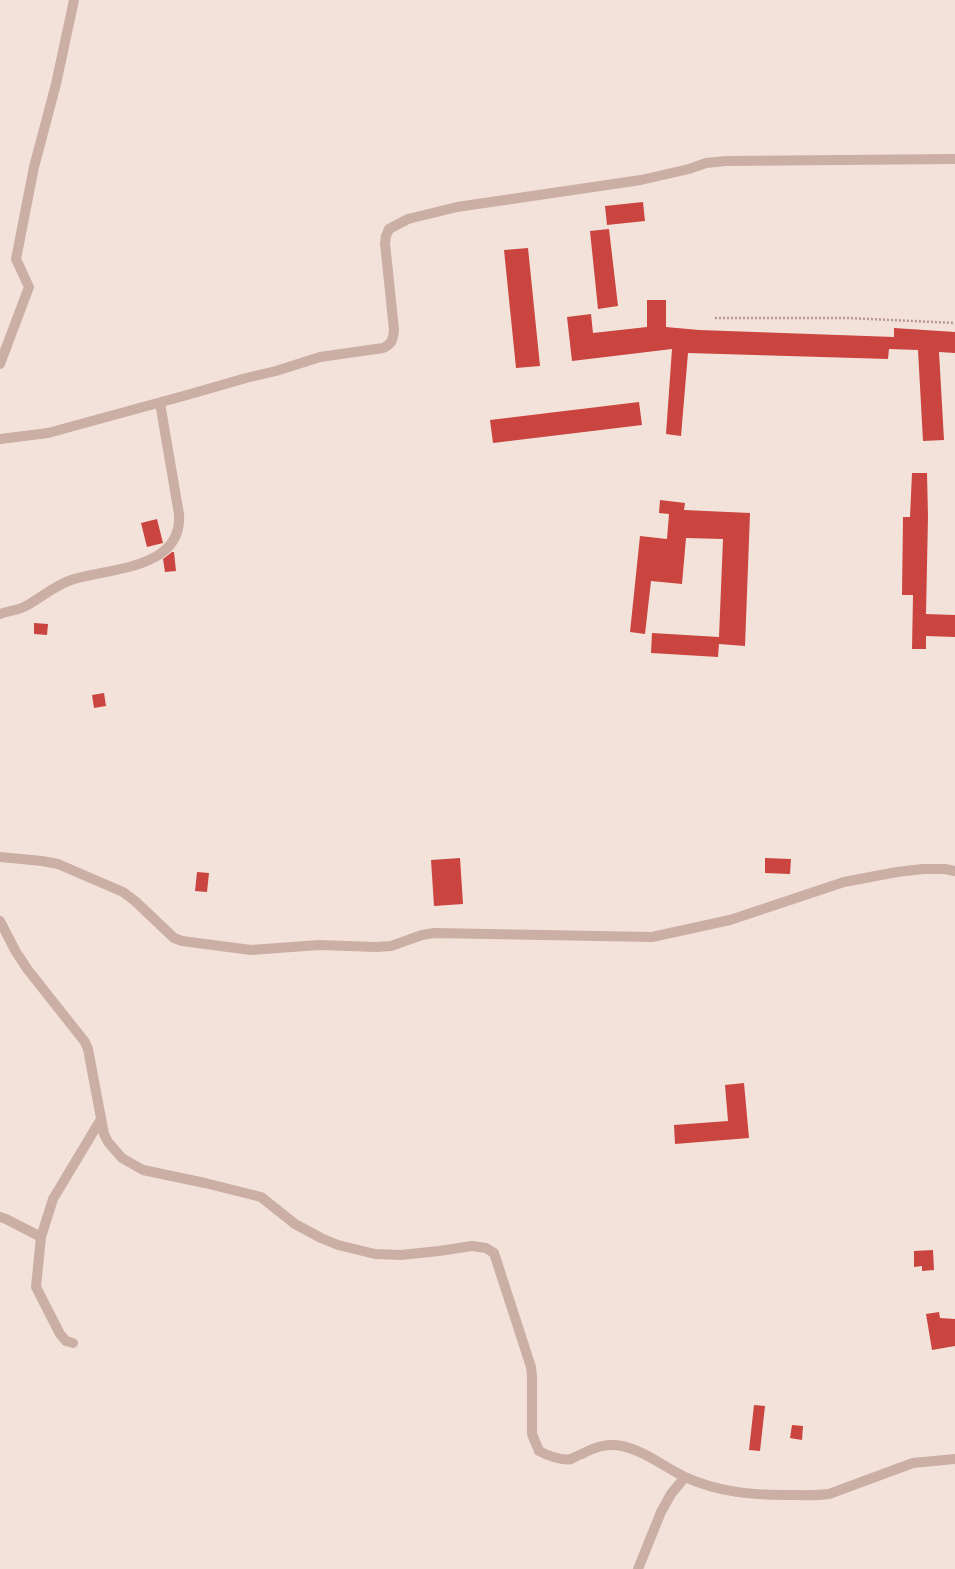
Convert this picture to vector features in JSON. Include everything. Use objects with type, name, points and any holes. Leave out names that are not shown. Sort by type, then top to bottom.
[{"type":"street","points":[[0,364],[30,287],[16,259],[34,167],[56,84],[74,0]]},
{"type":"street","points":[[0,439],[48,433],[276,371],[320,357],[383,348],[389,345],[393,340],[394,330],[385,243],[386,236],[389,229],[408,219],[457,207],[641,180],[689,169],[706,163],[726,160],[955,159]]},
{"type":"street","points":[[0,614],[25,607],[54,587],[71,580],[137,565],[151,560],[172,544],[177,536],[180,524],[160,403]]},
{"type":"street","points":[[0,857],[58,864],[123,892],[135,901],[174,938],[182,941],[251,950],[318,945],[376,947],[391,946],[422,935],[434,933],[652,937],[730,920],[844,882],[897,872],[923,869],[945,869],[955,871]]},
{"type":"street","points":[[0,920],[16,952],[28,970],[85,1042],[88,1049],[101,1119],[108,1142],[122,1158],[143,1170],[261,1197],[295,1224],[320,1238],[338,1245],[375,1254],[401,1255],[472,1246],[490,1250],[494,1253],[531,1367],[532,1434],[539,1451],[548,1456],[570,1460],[597,1446],[612,1444],[623,1446],[642,1453],[685,1477],[728,1491],[744,1494],[816,1496],[840,1491],[912,1463],[955,1459]]},
{"type":"street","points":[[73,1343],[66,1341],[60,1334],[36,1287],[41,1237],[53,1199],[101,1119]]},
{"type":"street","points":[[0,1218],[6,1219],[41,1237]]},
{"type":"street","points":[[638,1569],[661,1512],[671,1494],[685,1477]]},
{"type":"path","points":[[715,318],[849,318],[955,323]]},
{"type":"building","points":[[643,202],[645,221],[607,225],[605,206]]},
{"type":"building","points":[[609,229],[618,306],[598,309],[590,231]]},
{"type":"building","points":[[528,248],[540,366],[516,368],[504,250]]},
{"type":"building","points":[[647,300],[666,300],[666,327],[699,330],[894,337],[894,328],[955,332],[955,353],[939,352],[944,440],[923,441],[918,350],[889,349],[888,359],[688,353],[681,436],[666,434],[672,349],[572,361],[567,317],[591,314],[593,333],[647,327]]},
{"type":"building","points":[[639,402],[642,425],[493,443],[490,420]]},
{"type":"building","points":[[912,473],[927,473],[928,517],[926,614],[955,615],[955,637],[926,636],[926,649],[912,649],[913,595],[902,595],[903,517],[910,517]]},
{"type":"building","points":[[660,500],[685,503],[684,510],[750,513],[745,646],[719,644],[718,657],[651,653],[652,633],[719,637],[723,539],[686,538],[682,584],[651,581],[645,634],[630,632],[640,536],[667,539],[669,514],[659,513]]},
{"type":"building","points":[[157,519],[163,543],[147,547],[141,523]]},
{"type":"building","points":[[174,552],[176,571],[165,572],[163,559]]},
{"type":"building","points":[[34,623],[48,624],[47,635],[34,634]]},
{"type":"building","points":[[104,693],[106,706],[94,708],[92,695]]},
{"type":"building","points":[[460,858],[463,904],[434,906],[431,860]]},
{"type":"building","points":[[765,858],[791,859],[790,874],[765,873]]},
{"type":"building","points":[[197,872],[209,873],[207,892],[195,891]]},
{"type":"building","points":[[744,1083],[749,1138],[675,1144],[674,1125],[728,1121],[725,1085]]},
{"type":"building","points":[[933,1250],[934,1270],[922,1271],[922,1266],[914,1267],[914,1251]]},
{"type":"building","points":[[939,1312],[940,1318],[955,1319],[955,1346],[932,1350],[926,1314]]},
{"type":"building","points":[[754,1405],[765,1406],[760,1451],[749,1450]]},
{"type":"building","points":[[792,1425],[803,1426],[802,1440],[790,1438]]}]
